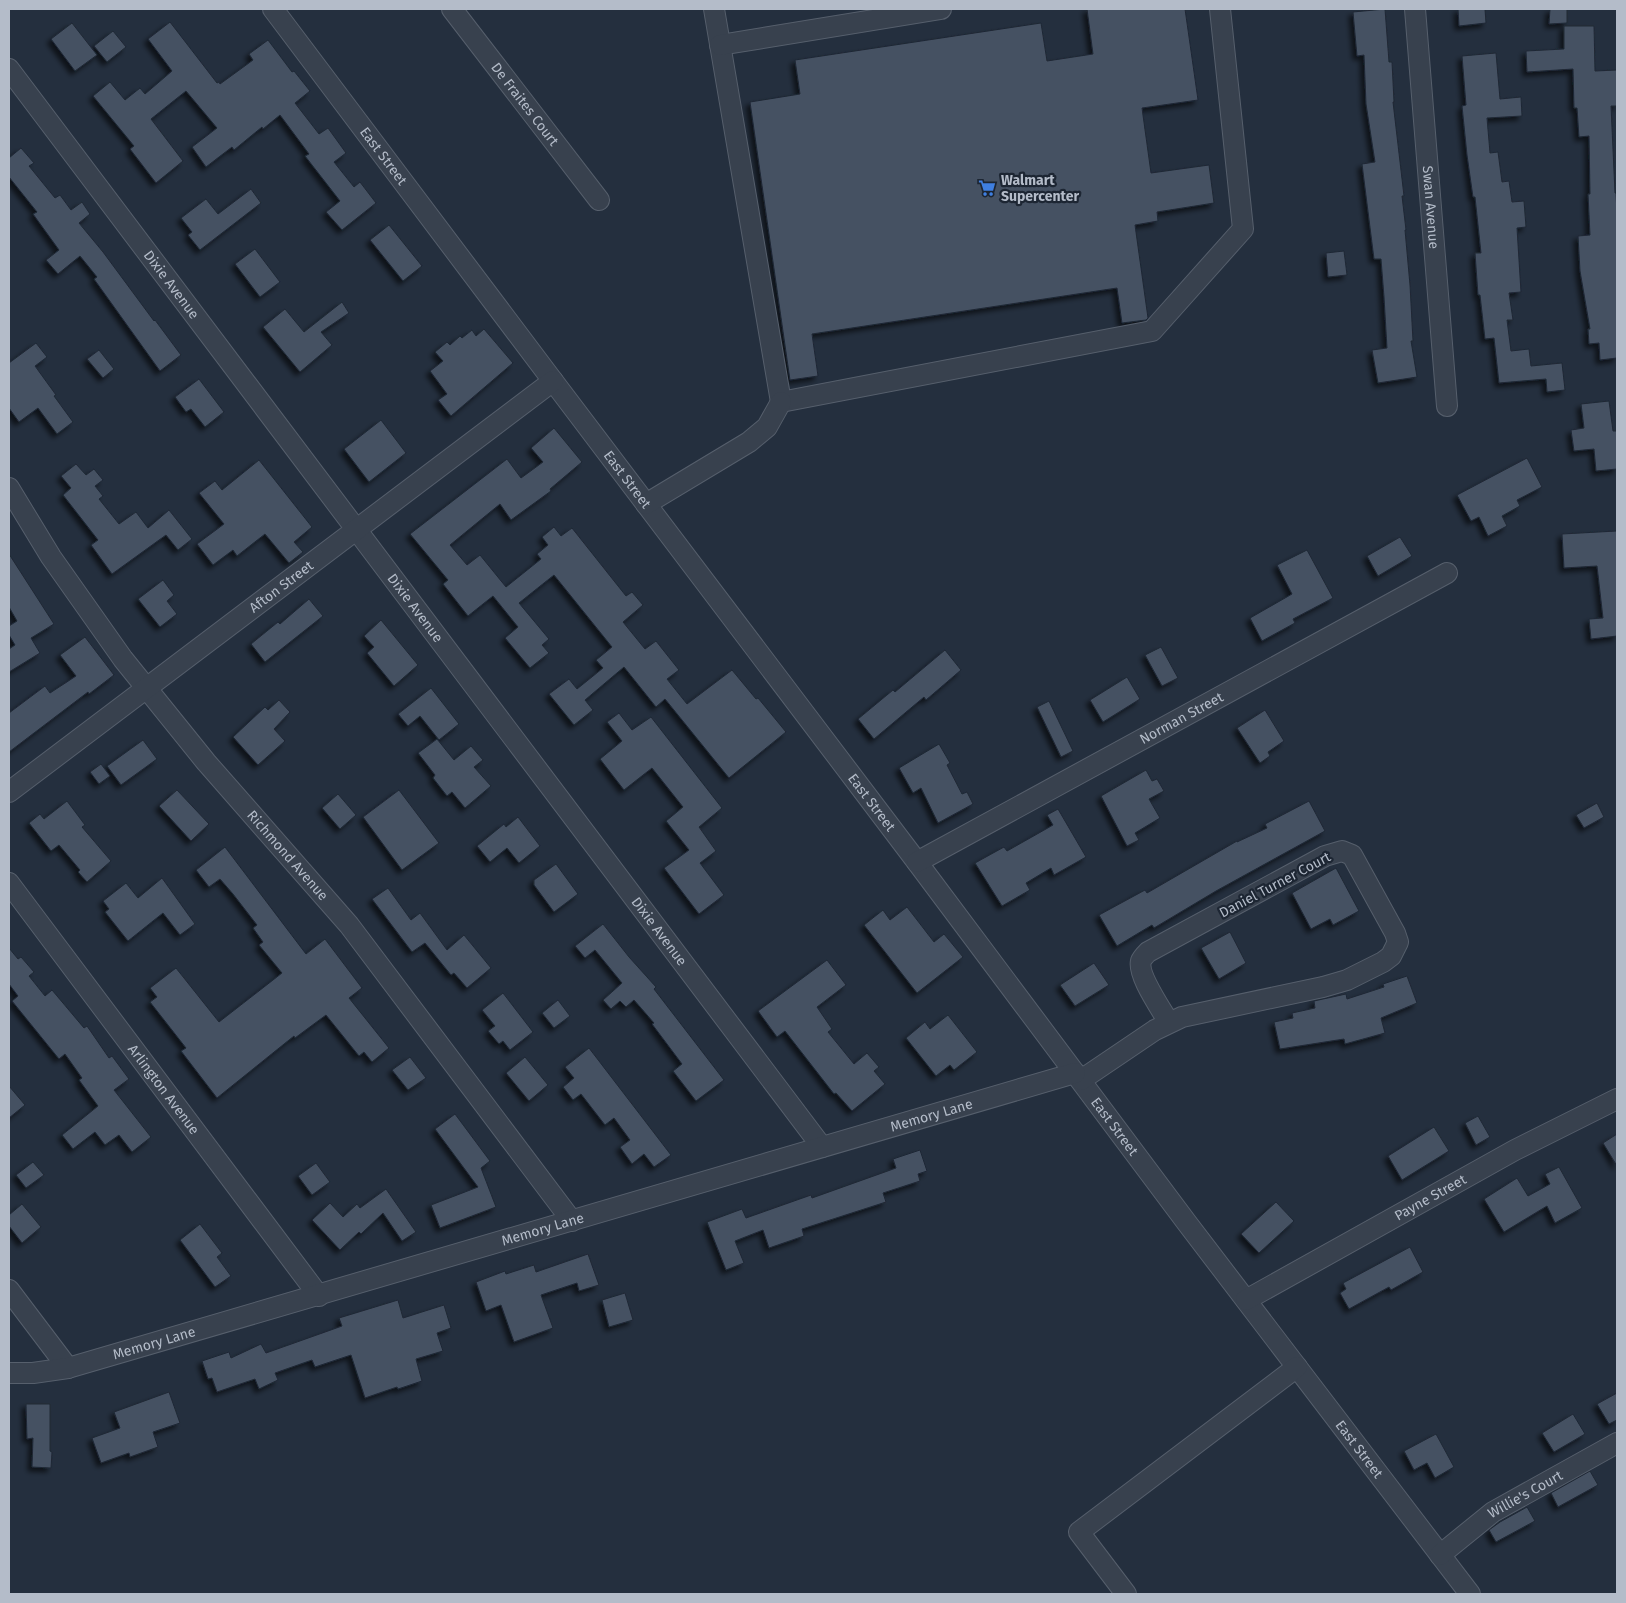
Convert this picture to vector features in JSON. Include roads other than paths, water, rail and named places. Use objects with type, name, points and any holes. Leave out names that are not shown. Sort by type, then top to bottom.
[{"type":"street","name":"East Street","points":[[273,9],[1246,1300],[1470,1594]]},
{"type":"street","name":"De Fraites Court","points":[[452,9],[599,200]]},
{"type":"street","points":[[646,504],[749,442],[767,427],[781,402],[714,9]]},
{"type":"street","points":[[720,45],[941,9]]},
{"type":"street","points":[[781,402],[1152,331],[1243,229],[1220,9]]},
{"type":"street","name":"Swan Avenue","points":[[1415,9],[1447,406]]},
{"type":"street","name":"Dixie Avenue","points":[[9,69],[822,1147]]},
{"type":"street","name":"Afton Street","points":[[9,792],[553,381]]},
{"type":"street","name":"Richmond Avenue","points":[[9,488],[51,557],[123,659],[206,762],[349,924],[572,1221]]},
{"type":"street","name":"Norman Street","points":[[917,862],[1447,573]]},
{"type":"street","name":"Daniel Turner Court","points":[[1078,1077],[1155,1030],[1182,1017],[1323,987],[1347,980],[1391,956],[1398,942],[1395,933],[1352,855],[1342,851],[1325,856],[1148,952],[1141,959],[1142,975],[1169,1023]]},
{"type":"street","name":"Arlington Avenue","points":[[9,883],[319,1296]]},
{"type":"street","name":"Memory Lane","points":[[9,1373],[33,1373],[68,1368],[319,1296],[822,1147],[1078,1077]]},
{"type":"street","name":"Payne Street","points":[[1246,1300],[1515,1150],[1617,1099]]},
{"type":"street","points":[[9,1290],[68,1368]]},
{"type":"street","points":[[1126,1594],[1079,1532],[1297,1367]]},
{"type":"street","name":"Willie's Court","points":[[1440,1555],[1493,1512],[1617,1444]]},
{"type":"place","name":"Walmart Supercenter","points":[[987,188]]}]
